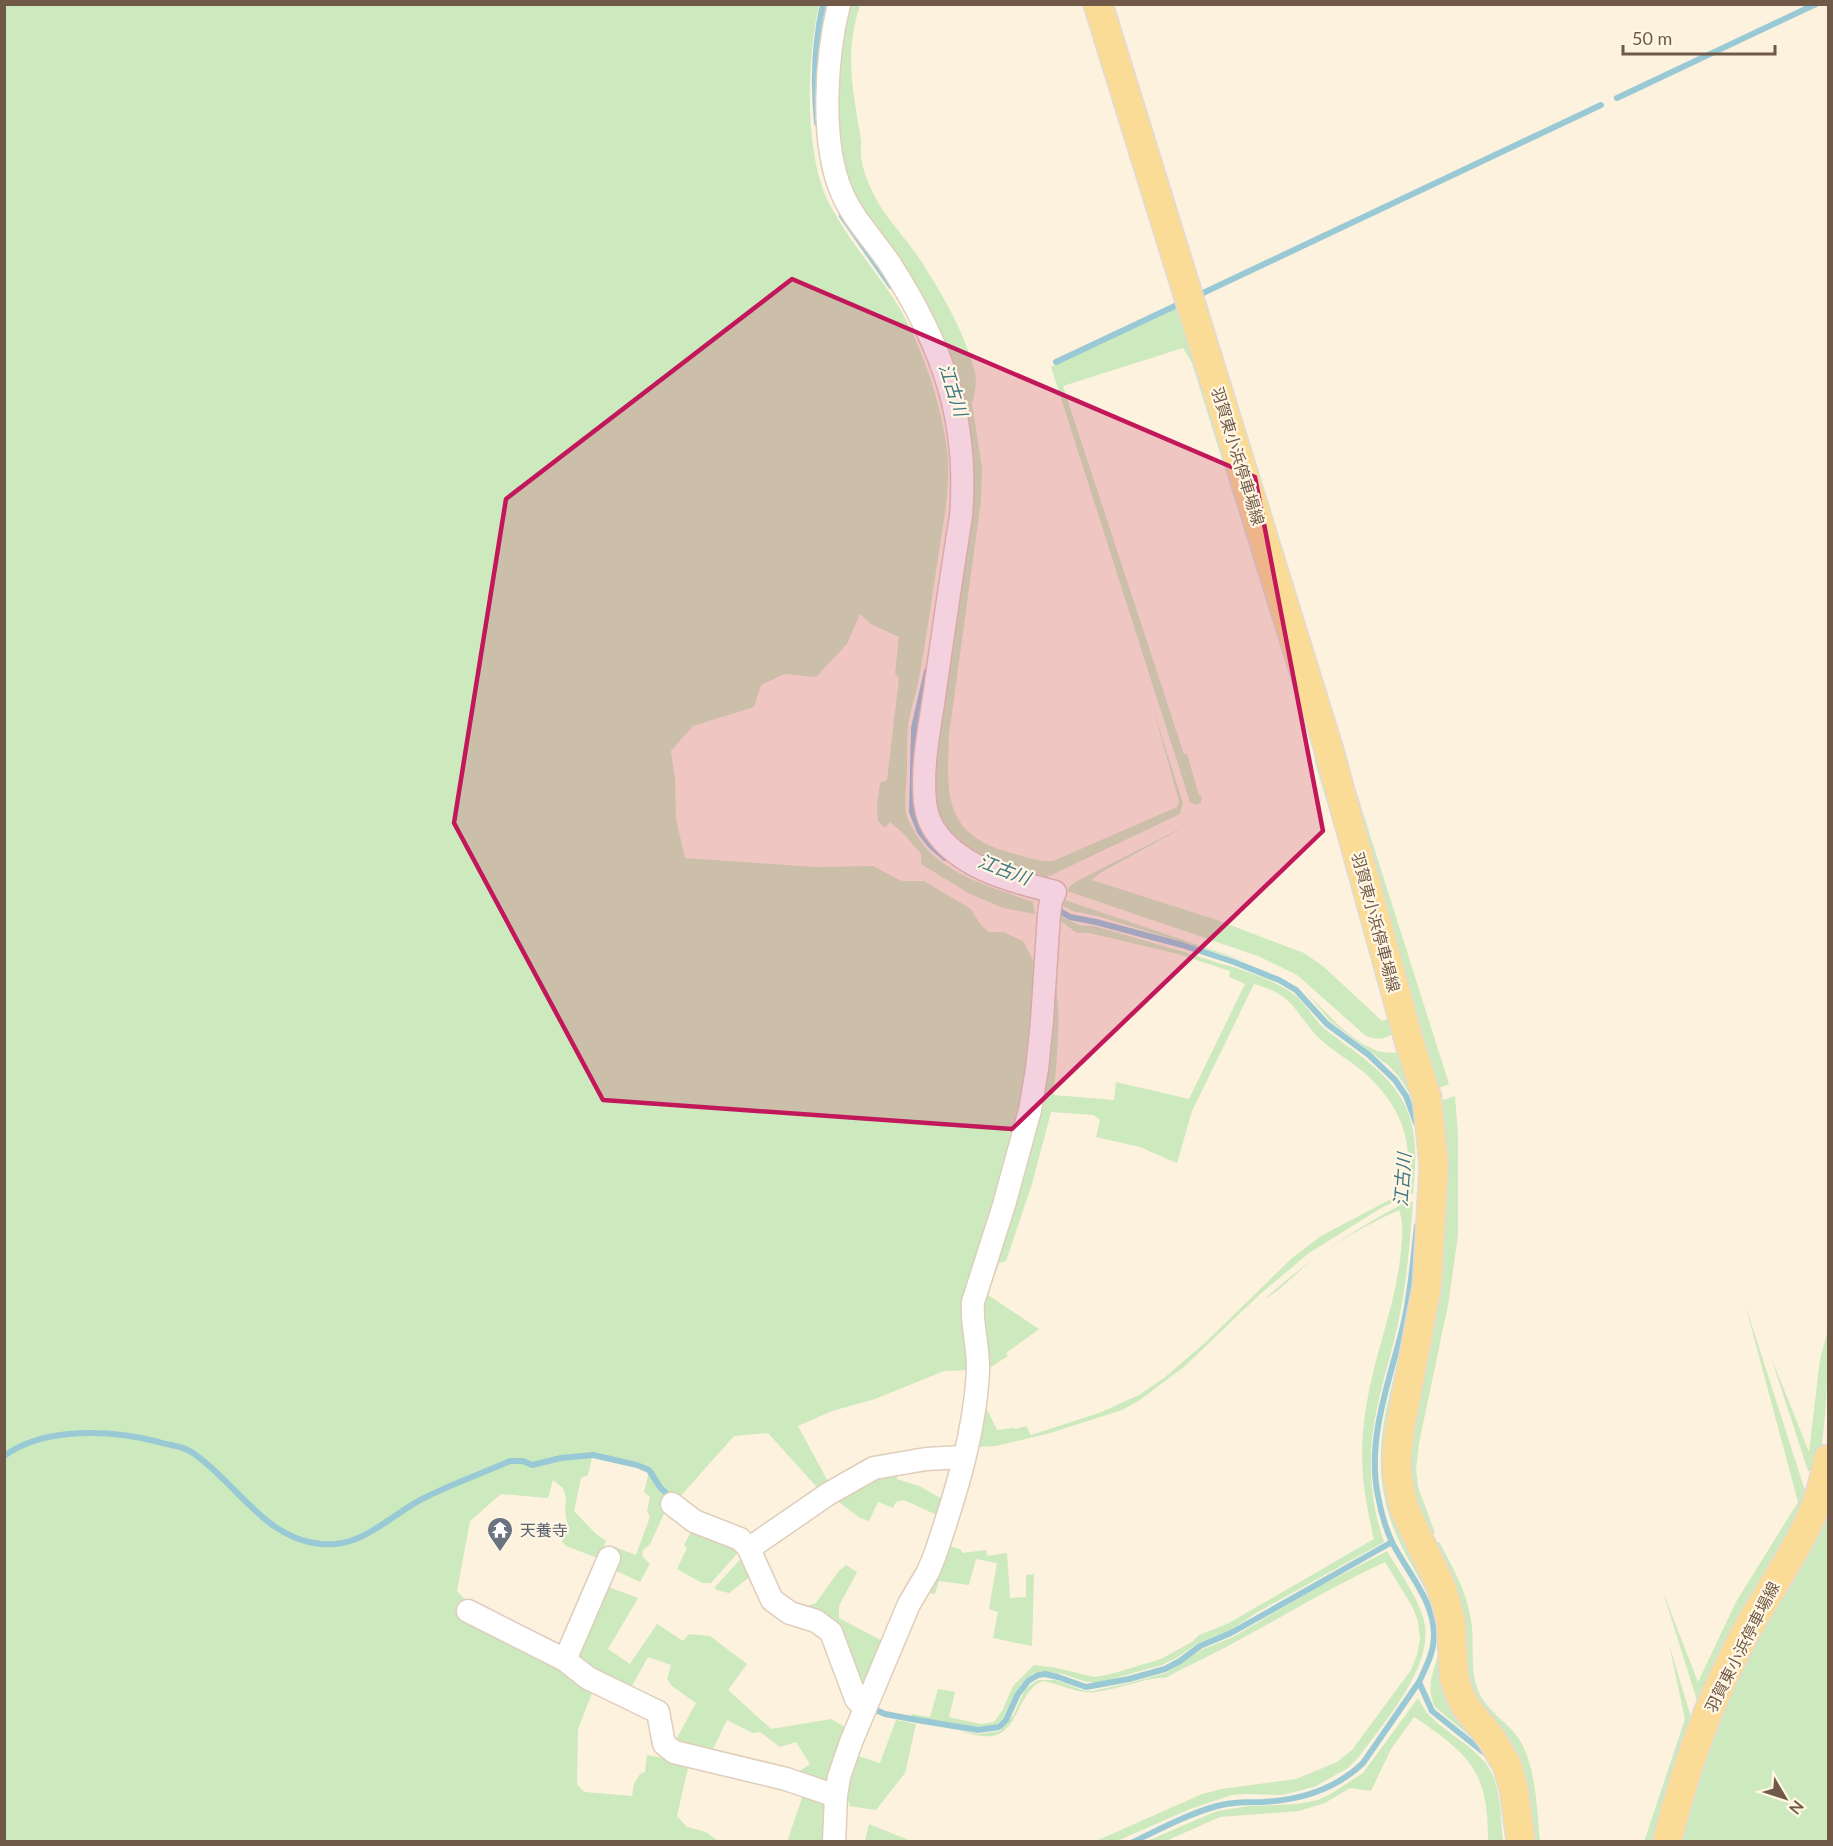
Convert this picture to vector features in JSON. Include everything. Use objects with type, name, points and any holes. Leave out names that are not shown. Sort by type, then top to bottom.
[{"type":"main road","name":"羽賀東小浜停車場線","points":[[1098,4],[1328,747],[1427,1098],[1434,1166],[1427,1286],[1399,1437],[1397,1474],[1404,1508],[1440,1584],[1446,1602],[1451,1622],[1454,1677],[1459,1693],[1465,1706],[1491,1738],[1507,1765],[1514,1789],[1521,1842]]},
{"type":"main road","name":"羽賀東小浜停車場線","points":[[1666,1842],[1700,1729],[1747,1631],[1814,1515],[1825,1482],[1828,1459]]},
{"type":"street","points":[[834,1842],[839,1778],[909,1604],[935,1555],[970,1431],[978,1370],[972,1314],[973,1302],[1004,1205],[1030,1110],[1042,1020],[1050,907],[1055,892],[1024,885],[969,862],[938,836],[929,822],[925,803],[927,734],[961,516],[964,481],[960,435],[945,369],[920,316],[888,262],[841,192],[830,142],[827,101],[832,30],[839,4]]},
{"type":"street","points":[[750,1550],[828,1494],[874,1468],[926,1459],[963,1457]]},
{"type":"street","points":[[672,1504],[694,1521],[740,1539],[750,1550],[772,1600],[790,1613],[816,1622],[831,1632],[856,1699],[865,1709]]},
{"type":"street","points":[[565,1660],[609,1558]]},
{"type":"street","points":[[468,1611],[565,1660],[588,1678],[658,1712],[664,1744],[674,1752],[786,1779],[836,1796]]},
{"type":"highlighted area","points":[[792,279],[1255,477],[1323,831],[1012,1129],[603,1100],[454,823],[506,499]]},
{"type":"green space","points":[[5,5],[819,5],[812,50],[810,103],[814,155],[820,178],[827,199],[841,224],[892,296],[919,347],[933,386],[943,424],[948,457],[945,514],[923,659],[908,727],[906,813],[922,843],[948,867],[981,883],[1033,902],[1035,914],[1003,908],[970,894],[921,864],[921,854],[902,832],[890,822],[885,828],[878,821],[880,783],[887,780],[899,678],[895,673],[899,637],[871,624],[860,614],[847,644],[816,677],[785,674],[761,685],[754,707],[693,726],[671,751],[675,779],[676,819],[685,858],[816,867],[873,866],[902,881],[924,881],[971,909],[980,924],[989,932],[1004,932],[1023,941],[1034,962],[1034,1019],[1029,1067],[998,1203],[973,1370],[944,1371],[875,1399],[832,1411],[798,1426],[832,1489],[823,1494],[768,1433],[734,1436],[677,1500],[669,1503],[650,1544],[643,1550],[642,1556],[650,1564],[640,1582],[612,1569],[615,1547],[636,1555],[650,1517],[647,1511],[650,1497],[644,1492],[650,1468],[638,1462],[593,1453],[588,1475],[581,1478],[574,1511],[606,1541],[600,1559],[566,1546],[562,1542],[567,1525],[566,1497],[563,1488],[553,1480],[548,1498],[501,1494],[470,1521],[457,1591],[468,1602],[594,1688],[578,1729],[577,1784],[584,1792],[632,1796],[634,1784],[640,1774],[645,1772],[647,1755],[689,1763],[677,1816],[687,1827],[706,1832],[718,1841],[5,1842]]},
{"type":"green space","points":[[844,5],[860,5],[851,56],[861,159],[865,174],[878,202],[921,261],[945,300],[971,357],[976,375],[972,403],[982,468],[981,501],[949,735],[948,776],[953,808],[960,822],[971,834],[987,844],[1036,860],[1053,861],[1177,807],[1179,801],[1153,709],[1183,803],[1180,814],[1039,881],[954,845],[930,802],[948,623],[956,393],[845,190],[832,101]]},
{"type":"green space","points":[[1180,307],[1307,711],[1301,713],[1192,363],[1183,348],[1063,386],[1184,754],[1187,754],[1199,795],[1202,796],[1201,803],[1196,805],[1190,802],[1051,367]]},
{"type":"green space","points":[[1338,734],[1449,1084],[1439,1088],[1430,1085]]},
{"type":"green space","points":[[1314,759],[1322,759],[1327,765],[1395,1013],[1398,1027],[1384,1038],[1366,1036],[1297,975],[1258,956],[1067,891],[1071,885],[1081,879],[1193,822],[1100,873],[1092,880],[1214,919],[1304,953],[1324,967],[1382,1021],[1388,1019],[1389,1011]]},
{"type":"green space","points":[[1065,900],[1254,964],[1097,916],[1072,911],[1062,905],[1062,901]]},
{"type":"green space","points":[[1055,913],[1079,925],[1094,926],[1246,971],[1292,993],[1321,1026],[1373,1065],[1397,1092],[1412,1126],[1415,1154],[1413,1193],[1381,1208],[1309,1253],[1259,1295],[1185,1366],[1140,1400],[1122,1410],[1050,1433],[996,1446],[975,1447],[985,1405],[997,1430],[1026,1426],[1031,1435],[1099,1413],[1139,1395],[1164,1378],[1207,1341],[1292,1258],[1321,1236],[1406,1191],[1408,1154],[1406,1140],[1392,1104],[1376,1084],[1320,1039],[1291,1004],[1277,993],[1254,984],[1192,1111],[1177,1163],[1140,1147],[1096,1137],[1100,1120],[1094,1115],[1051,1112],[1032,1184],[1006,1261],[999,1263],[988,1295],[1039,1329],[1006,1353],[1008,1356],[986,1370],[977,1314],[1052,972],[1058,1000],[1054,1095],[1114,1100],[1116,1082],[1189,1099],[1245,984],[1229,977],[1230,971],[1178,954],[1089,933],[1077,933],[1055,917]]},
{"type":"green space","points":[[1306,992],[1338,1024],[1365,1045],[1382,1052],[1404,1053],[1419,1118],[1410,1094],[1399,1077],[1389,1066],[1330,1021]]},
{"type":"green space","points":[[1455,1096],[1458,1134],[1458,1235],[1448,1305],[1419,1443],[1416,1469],[1418,1487],[1435,1533],[1423,1537],[1404,1493],[1437,1105]]},
{"type":"green space","points":[[1413,1202],[1402,1304],[1379,1397],[1372,1442],[1373,1493],[1384,1542],[1256,1613],[1231,1630],[1198,1643],[1162,1665],[1101,1682],[1086,1682],[1063,1674],[1041,1671],[1034,1673],[1021,1684],[1003,1718],[997,1724],[990,1726],[978,1727],[911,1717],[912,1714],[930,1717],[938,1689],[955,1692],[949,1717],[981,1724],[994,1722],[1002,1711],[1013,1686],[1034,1665],[1094,1677],[1161,1659],[1192,1642],[1199,1635],[1229,1623],[1374,1539],[1363,1474],[1362,1443],[1374,1368],[1395,1291],[1401,1251],[1402,1220],[1399,1210],[1331,1247],[1404,1203]]},
{"type":"green space","points":[[1310,1262],[1283,1286],[1265,1299],[1282,1284]]},
{"type":"green space","points":[[1745,1304],[1809,1503],[1700,1710],[1663,1592],[1698,1682],[1736,1602],[1798,1502]]},
{"type":"green space","points":[[1408,1324],[1392,1454],[1488,1741],[1508,1817],[1490,1753],[1435,1707],[1431,1697],[1431,1678],[1440,1642],[1438,1620],[1430,1598],[1401,1545],[1389,1516],[1383,1488],[1382,1434]]},
{"type":"green space","points":[[1828,1330],[1826,1401],[1821,1454],[1818,1472],[1808,1471],[1771,1357],[1809,1452],[1820,1359]]},
{"type":"green space","points":[[897,1467],[897,1479],[919,1486],[944,1500],[941,1517],[904,1500],[896,1502],[893,1508],[878,1502],[869,1521],[860,1518],[832,1497]]},
{"type":"green space","points":[[1828,1495],[1828,1841],[1673,1842],[1712,1718]]},
{"type":"green space","points":[[695,1525],[743,1547],[711,1583],[702,1583],[677,1569],[687,1548],[684,1545]]},
{"type":"green space","points":[[1439,1542],[1468,1604],[1472,1627],[1474,1675],[1478,1690],[1486,1704],[1509,1727],[1525,1750],[1535,1788],[1540,1841],[1526,1841],[1479,1715],[1427,1546]]},
{"type":"green space","points":[[945,1545],[960,1549],[963,1553],[986,1550],[987,1556],[1007,1553],[1010,1598],[1026,1597],[1026,1575],[1034,1574],[1032,1646],[993,1638],[998,1612],[989,1609],[997,1563],[976,1559],[969,1585],[939,1581],[935,1594],[924,1592]]},
{"type":"green space","points":[[1387,1551],[1422,1613],[1425,1638],[1422,1656],[1415,1675],[1393,1711],[1358,1758],[1348,1768],[1314,1787],[1282,1795],[1232,1795],[1190,1809],[1117,1841],[1096,1841],[1202,1794],[1296,1779],[1337,1762],[1352,1750],[1411,1670],[1420,1639],[1418,1621],[1412,1606],[1385,1562],[1165,1678],[1089,1692],[1043,1681],[1027,1694],[1011,1723],[1004,1730],[995,1735],[984,1736],[960,1731],[978,1734],[1000,1731],[1014,1714],[1025,1689],[1038,1680],[1056,1680],[1085,1691],[1092,1691],[1166,1673],[1201,1650],[1233,1637],[1318,1587]]},
{"type":"green space","points":[[746,1553],[755,1573],[729,1593],[716,1590],[715,1587]]},
{"type":"green space","points":[[846,1565],[857,1572],[839,1606],[839,1618],[886,1643],[865,1693],[840,1636],[801,1608],[816,1603],[838,1572]]},
{"type":"green space","points":[[603,1585],[638,1598],[608,1649],[630,1664],[657,1624],[683,1641],[689,1634],[710,1636],[747,1664],[728,1690],[771,1729],[831,1719],[850,1730],[827,1784],[795,1774],[810,1764],[796,1742],[780,1747],[760,1732],[753,1733],[727,1720],[709,1757],[673,1745],[696,1703],[672,1686],[667,1679],[671,1665],[648,1657],[628,1693],[574,1663]]},
{"type":"green space","points":[[1669,1644],[1693,1724],[1662,1841],[1644,1842],[1685,1719]]},
{"type":"green space","points":[[1418,1698],[1429,1715],[1475,1752],[1488,1766],[1499,1797],[1503,1841],[1488,1841],[1484,1796],[1480,1782],[1469,1762],[1452,1745],[1414,1717],[1391,1749],[1371,1791],[1350,1788],[1325,1803],[1299,1811],[1220,1817],[1166,1841],[1147,1841],[1217,1811],[1249,1806],[1297,1804],[1318,1800],[1332,1793],[1363,1773]]},
{"type":"green space","points":[[896,1720],[916,1724],[905,1773],[876,1810],[849,1806],[850,1802],[842,1801],[855,1755],[880,1763]]},
{"type":"green space","points":[[804,1792],[830,1800],[829,1841],[787,1842]]},
{"type":"green space","points":[[869,1824],[911,1841],[865,1841]]},
{"type":"waterway","name":"江古川","points":[[817,123],[815,64],[823,4]]},
{"type":"waterway","points":[[1617,98],[1816,4]]},
{"type":"waterway","points":[[1203,293],[1601,105]]},
{"type":"waterway","name":"江古川","points":[[842,216],[891,286]]},
{"type":"waterway","points":[[1056,362],[1175,306]]},
{"type":"waterway","name":"江古川","points":[[927,671],[914,728],[912,812],[920,832],[945,858]]},
{"type":"waterway","name":"江古川","points":[[1055,908],[1070,917],[1182,945],[1234,962],[1279,980],[1296,990],[1327,1024],[1369,1055],[1395,1080],[1406,1096],[1416,1123]]},
{"type":"waterway","name":"江古川","points":[[1417,1226],[1406,1314],[1377,1431],[1375,1475],[1379,1502],[1388,1533],[1425,1599],[1433,1623],[1433,1647],[1419,1682],[1432,1711],[1487,1755]]},
{"type":"waterway","points":[[4,1456],[39,1439],[80,1433],[121,1435],[181,1447],[189,1450],[209,1465],[267,1521],[301,1540],[321,1544],[336,1544],[362,1536],[422,1499],[510,1461],[523,1461],[532,1465],[561,1458],[593,1455],[637,1465],[649,1470],[660,1487],[672,1499]]},
{"type":"waterway","points":[[876,1710],[885,1714],[978,1730],[999,1727],[1006,1720],[1018,1694],[1028,1681],[1038,1675],[1058,1677],[1086,1687],[1165,1669],[1200,1646],[1231,1633],[1392,1542]]},
{"type":"waterway","points":[[1133,1842],[1206,1809],[1234,1803],[1291,1799],[1329,1787],[1363,1763],[1419,1682]]},
{"type":"place","name":"天養寺","points":[[500,1553]]}]
